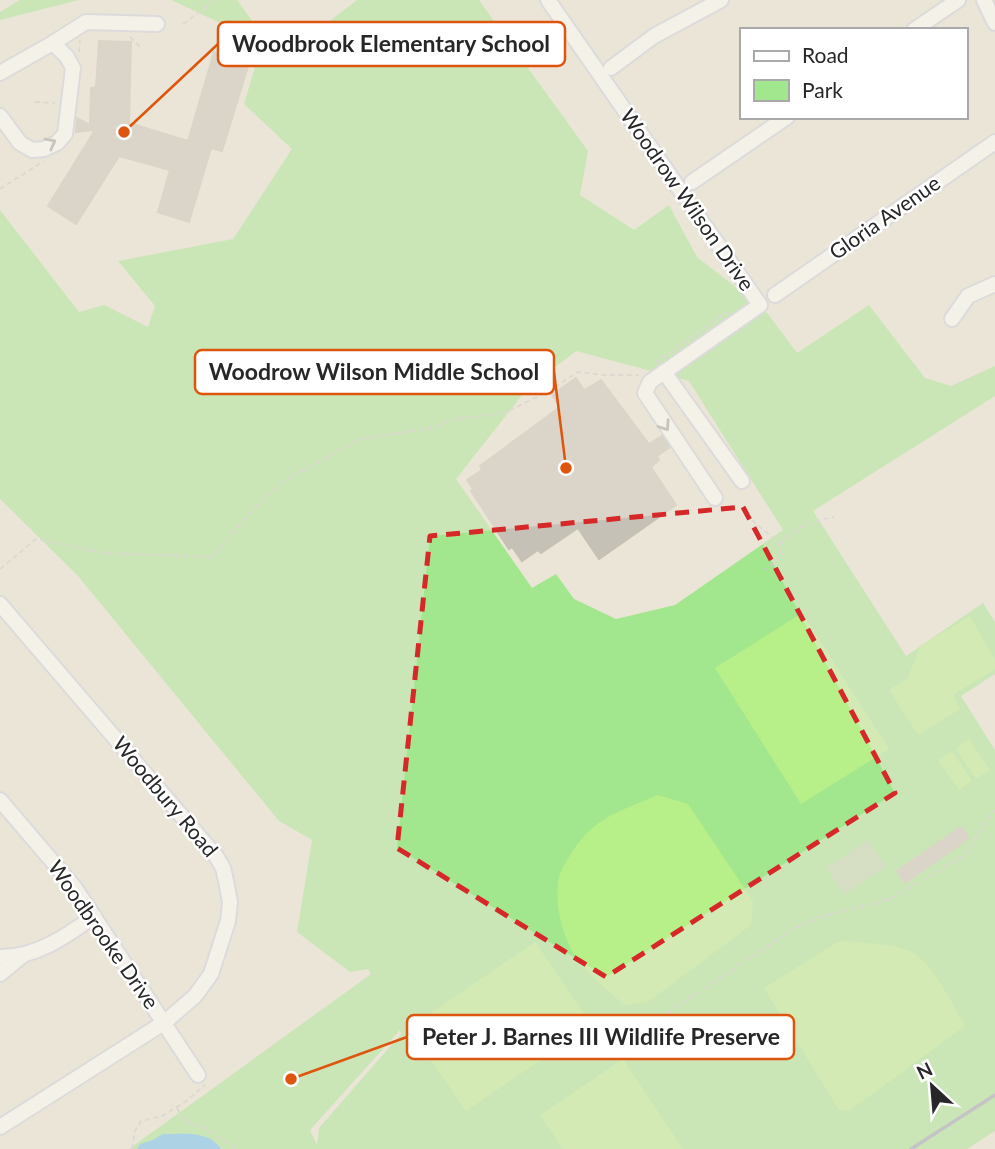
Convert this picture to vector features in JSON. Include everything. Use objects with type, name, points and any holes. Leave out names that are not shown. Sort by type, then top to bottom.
[{"type":"street","name":"Woodrow Wilson Drive","points":[[548,0],[760,305],[658,369]]},
{"type":"street","points":[[611,68],[654,36],[721,0]]},
{"type":"street","points":[[917,28],[958,0]]},
{"type":"street","points":[[984,0],[995,23]]},
{"type":"street","points":[[0,74],[86,22],[158,24]]},
{"type":"street","points":[[0,116],[20,144],[32,150],[44,149],[57,143],[65,134],[73,68],[67,57],[53,43]]},
{"type":"street","points":[[692,182],[784,119]]},
{"type":"street","name":"Gloria Avenue","points":[[775,295],[995,142]]},
{"type":"street","points":[[952,319],[968,296],[995,284]]},
{"type":"street","points":[[715,498],[646,398],[645,393],[658,369],[742,481]]},
{"type":"street","name":"Woodbury Road","points":[[0,604],[216,856],[223,868],[230,902],[228,921],[211,974],[195,996],[165,1022],[7,1118],[0,1127]]},
{"type":"street","name":"Woodbrooke Drive","points":[[0,800],[75,888],[198,1075]]},
{"type":"street","points":[[0,957],[24,954],[56,942],[94,916]]},
{"type":"street","points":[[0,974],[24,954]]},
{"type":"path","points":[[183,24],[216,0]]},
{"type":"path","points":[[658,369],[658,359],[729,310]]},
{"type":"path","points":[[0,569],[36,539],[105,553],[213,558],[253,509],[281,483],[360,439],[426,429],[452,420],[504,413],[549,391],[578,372],[602,375],[641,374]]},
{"type":"path","points":[[779,545],[796,528],[834,516]]},
{"type":"path","points":[[752,520],[779,545],[782,556],[765,569]]},
{"type":"path","points":[[625,1041],[795,928],[823,916],[891,899],[966,854],[995,811]]},
{"type":"path","points":[[132,1149],[138,1124],[177,1108],[209,1080],[208,1072],[198,1075]]},
{"type":"path","points":[[177,1108],[184,1121],[205,1128],[237,1149]]},
{"type":"highlighted area","points":[[743,507],[895,793],[606,977],[397,848],[430,536]]},
{"type":"green space","points":[[20,0],[79,0],[0,20],[0,12]]},
{"type":"green space","points":[[171,0],[237,0],[280,59],[357,0],[479,0],[588,151],[580,195],[634,230],[669,205],[697,257],[765,310],[797,353],[869,305],[925,378],[951,386],[995,366],[995,396],[813,511],[906,656],[983,603],[995,622],[995,674],[961,696],[995,750],[995,1131],[967,1149],[129,1149],[371,974],[368,969],[350,972],[297,932],[312,840],[279,821],[78,576],[0,499],[0,210],[79,312],[104,305],[148,327],[155,306],[118,261],[233,239],[292,149],[244,104],[256,64],[229,27]],"holes":[[[576,351],[689,381],[783,530],[675,605],[616,619],[574,599],[556,574],[532,588],[456,479],[527,389]],[[400,1030],[401,1034],[319,1128],[317,1145],[310,1130]]]},
{"type":"green space","points":[[802,613],[889,749],[801,804],[715,668]]},
{"type":"green space","points":[[970,616],[995,660],[995,669],[953,695],[960,709],[918,735],[889,690],[908,678],[920,646]]},
{"type":"green space","points":[[969,739],[990,770],[976,779],[956,749]]},
{"type":"green space","points":[[952,751],[972,781],[959,790],[938,760]]},
{"type":"green space","points":[[658,795],[688,804],[753,901],[751,925],[648,1002],[624,1005],[586,970],[575,956],[559,915],[558,883],[569,856],[594,826]]},
{"type":"green space","points":[[868,840],[886,867],[844,894],[826,868]]},
{"type":"green space","points":[[845,941],[891,946],[915,954],[936,977],[965,1026],[849,1111],[839,1110],[764,988],[836,943]]},
{"type":"green space","points":[[535,942],[592,1025],[466,1111],[409,1028]]},
{"type":"green space","points":[[623,1059],[683,1149],[563,1149],[540,1115]]},
{"type":"water","points":[[163,1134],[203,1136],[221,1149],[137,1149],[140,1144]]},
{"type":"building","points":[[99,41],[131,42],[129,123],[188,141],[214,52],[249,63],[222,151],[211,148],[189,222],[158,212],[170,170],[119,156],[76,224],[48,206],[95,130],[76,132],[77,118],[90,125],[91,88],[96,87]]},
{"type":"building","points":[[576,378],[584,390],[601,380],[649,444],[662,436],[670,447],[657,456],[659,460],[651,467],[676,505],[599,559],[578,528],[541,553],[538,550],[522,561],[512,547],[509,549],[471,491],[473,489],[467,480],[482,470],[480,466],[560,407],[552,395]]},
{"type":"building","points":[[961,827],[969,838],[905,883],[897,871]]},
{"type":"railway","points":[[911,1149],[995,1095]]},
{"type":"place","name":"Woodbrook Elementary School","points":[[124,132]]},
{"type":"place","name":"Woodrow Wilson Middle School","points":[[566,468]]},
{"type":"place","name":"Peter J. Barnes III Wildlife Preserve","points":[[291,1079]]}]
